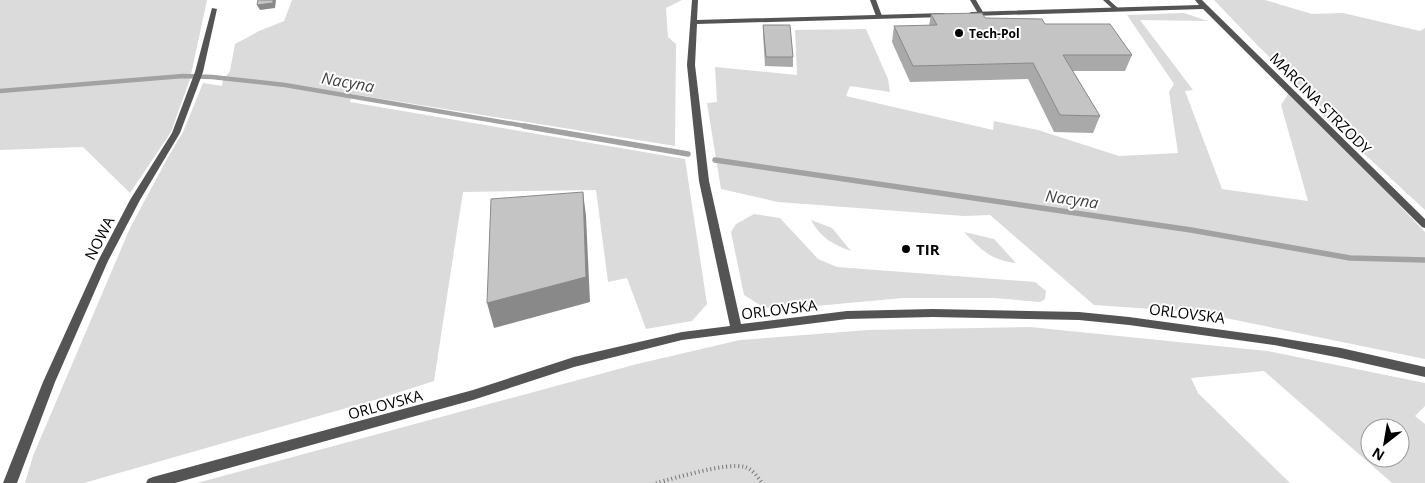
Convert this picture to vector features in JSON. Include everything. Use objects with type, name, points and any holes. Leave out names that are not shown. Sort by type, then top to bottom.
[{"type":"street","points":[[695,0],[692,65],[704,181],[736,329]]},
{"type":"street","name":"MARCINA STRZODY","points":[[1198,0],[1425,225]]},
{"type":"street","points":[[963,14],[1206,7]]},
{"type":"street","name":"NOWA","points":[[10,483],[49,382],[103,261],[135,200],[176,133],[197,76],[214,9]]},
{"type":"street","points":[[695,22],[953,14]]},
{"type":"street","name":"ORLOVSKA","points":[[153,483],[473,395],[574,362],[682,336],[856,315],[933,313],[1079,316],[1193,328],[1274,340],[1425,372]]},
{"type":"lane","points":[[873,0],[879,16]]},
{"type":"lane","points":[[973,0],[981,14]]},
{"type":"lane","points":[[1106,0],[1117,10]]},
{"type":"path","points":[[656,483],[726,468],[745,468],[760,479],[762,483]]},
{"type":"shaded area","points":[[0,0],[207,0],[190,79],[171,132],[130,193],[83,147],[0,150]]},
{"type":"shaded area","points":[[292,0],[682,0],[666,8],[668,37],[676,44],[675,146],[352,94],[350,102],[685,159],[707,304],[692,321],[646,329],[627,278],[608,282],[596,190],[463,192],[434,381],[378,399],[84,483],[25,483],[33,456],[130,228],[183,132],[203,83],[222,86],[223,80],[230,71],[235,44],[259,31],[284,21]]},
{"type":"shaded area","points":[[1214,0],[1265,0],[1312,14],[1343,13],[1420,31],[1425,28],[1425,210],[1321,114],[1329,114],[1259,47]]},
{"type":"shaded area","points":[[1184,13],[1208,21],[1140,20],[1193,90],[1185,91],[1222,189],[1308,201],[1281,105],[1290,91],[1425,232],[1425,359],[1196,312],[1094,305],[990,215],[964,216],[778,202],[721,189],[707,103],[717,102],[715,67],[797,75],[795,30],[866,29],[888,79],[890,92],[850,86],[846,96],[993,130],[994,121],[1038,130],[1119,156],[1178,153],[1169,92],[1174,84],[1127,15]]},
{"type":"shaded area","points":[[754,214],[780,218],[818,259],[837,267],[1035,282],[1046,291],[1045,299],[1040,302],[994,298],[903,298],[783,309],[765,308],[744,295],[731,232],[736,224]]},
{"type":"shaded area","points":[[811,220],[832,228],[851,251],[828,240]]},
{"type":"shaded area","points":[[964,232],[994,239],[1016,263],[993,257]]},
{"type":"shaded area","points":[[1030,327],[1267,351],[1425,383],[1425,406],[1415,416],[1425,424],[1425,483],[1392,483],[1375,468],[1410,468],[1410,418],[1360,418],[1360,455],[1264,371],[1191,378],[1198,393],[1290,483],[197,483],[637,364],[740,340],[868,330]]},
{"type":"building","points":[[258,0],[273,0],[273,3],[257,5]]},
{"type":"building","points":[[982,13],[985,18],[1042,19],[1045,24],[1110,24],[1132,55],[1063,55],[1100,116],[1060,115],[1033,63],[913,66],[894,26],[937,25],[931,14]]},
{"type":"building","points":[[763,25],[790,25],[793,57],[766,57]]},
{"type":"building","points":[[583,192],[586,277],[487,303],[491,199]]},
{"type":"waterway","name":"Nacyna","points":[[0,91],[183,76],[212,77],[285,85],[531,127]]},
{"type":"waterway","name":"Nacyna","points":[[524,126],[688,154]]},
{"type":"waterway","name":"Nacyna","points":[[715,160],[1191,230],[1350,258],[1425,260]]},
{"type":"place","name":"Tech-Pol","points":[[959,33]]},
{"type":"place","name":"TIR","points":[[906,249]]}]
